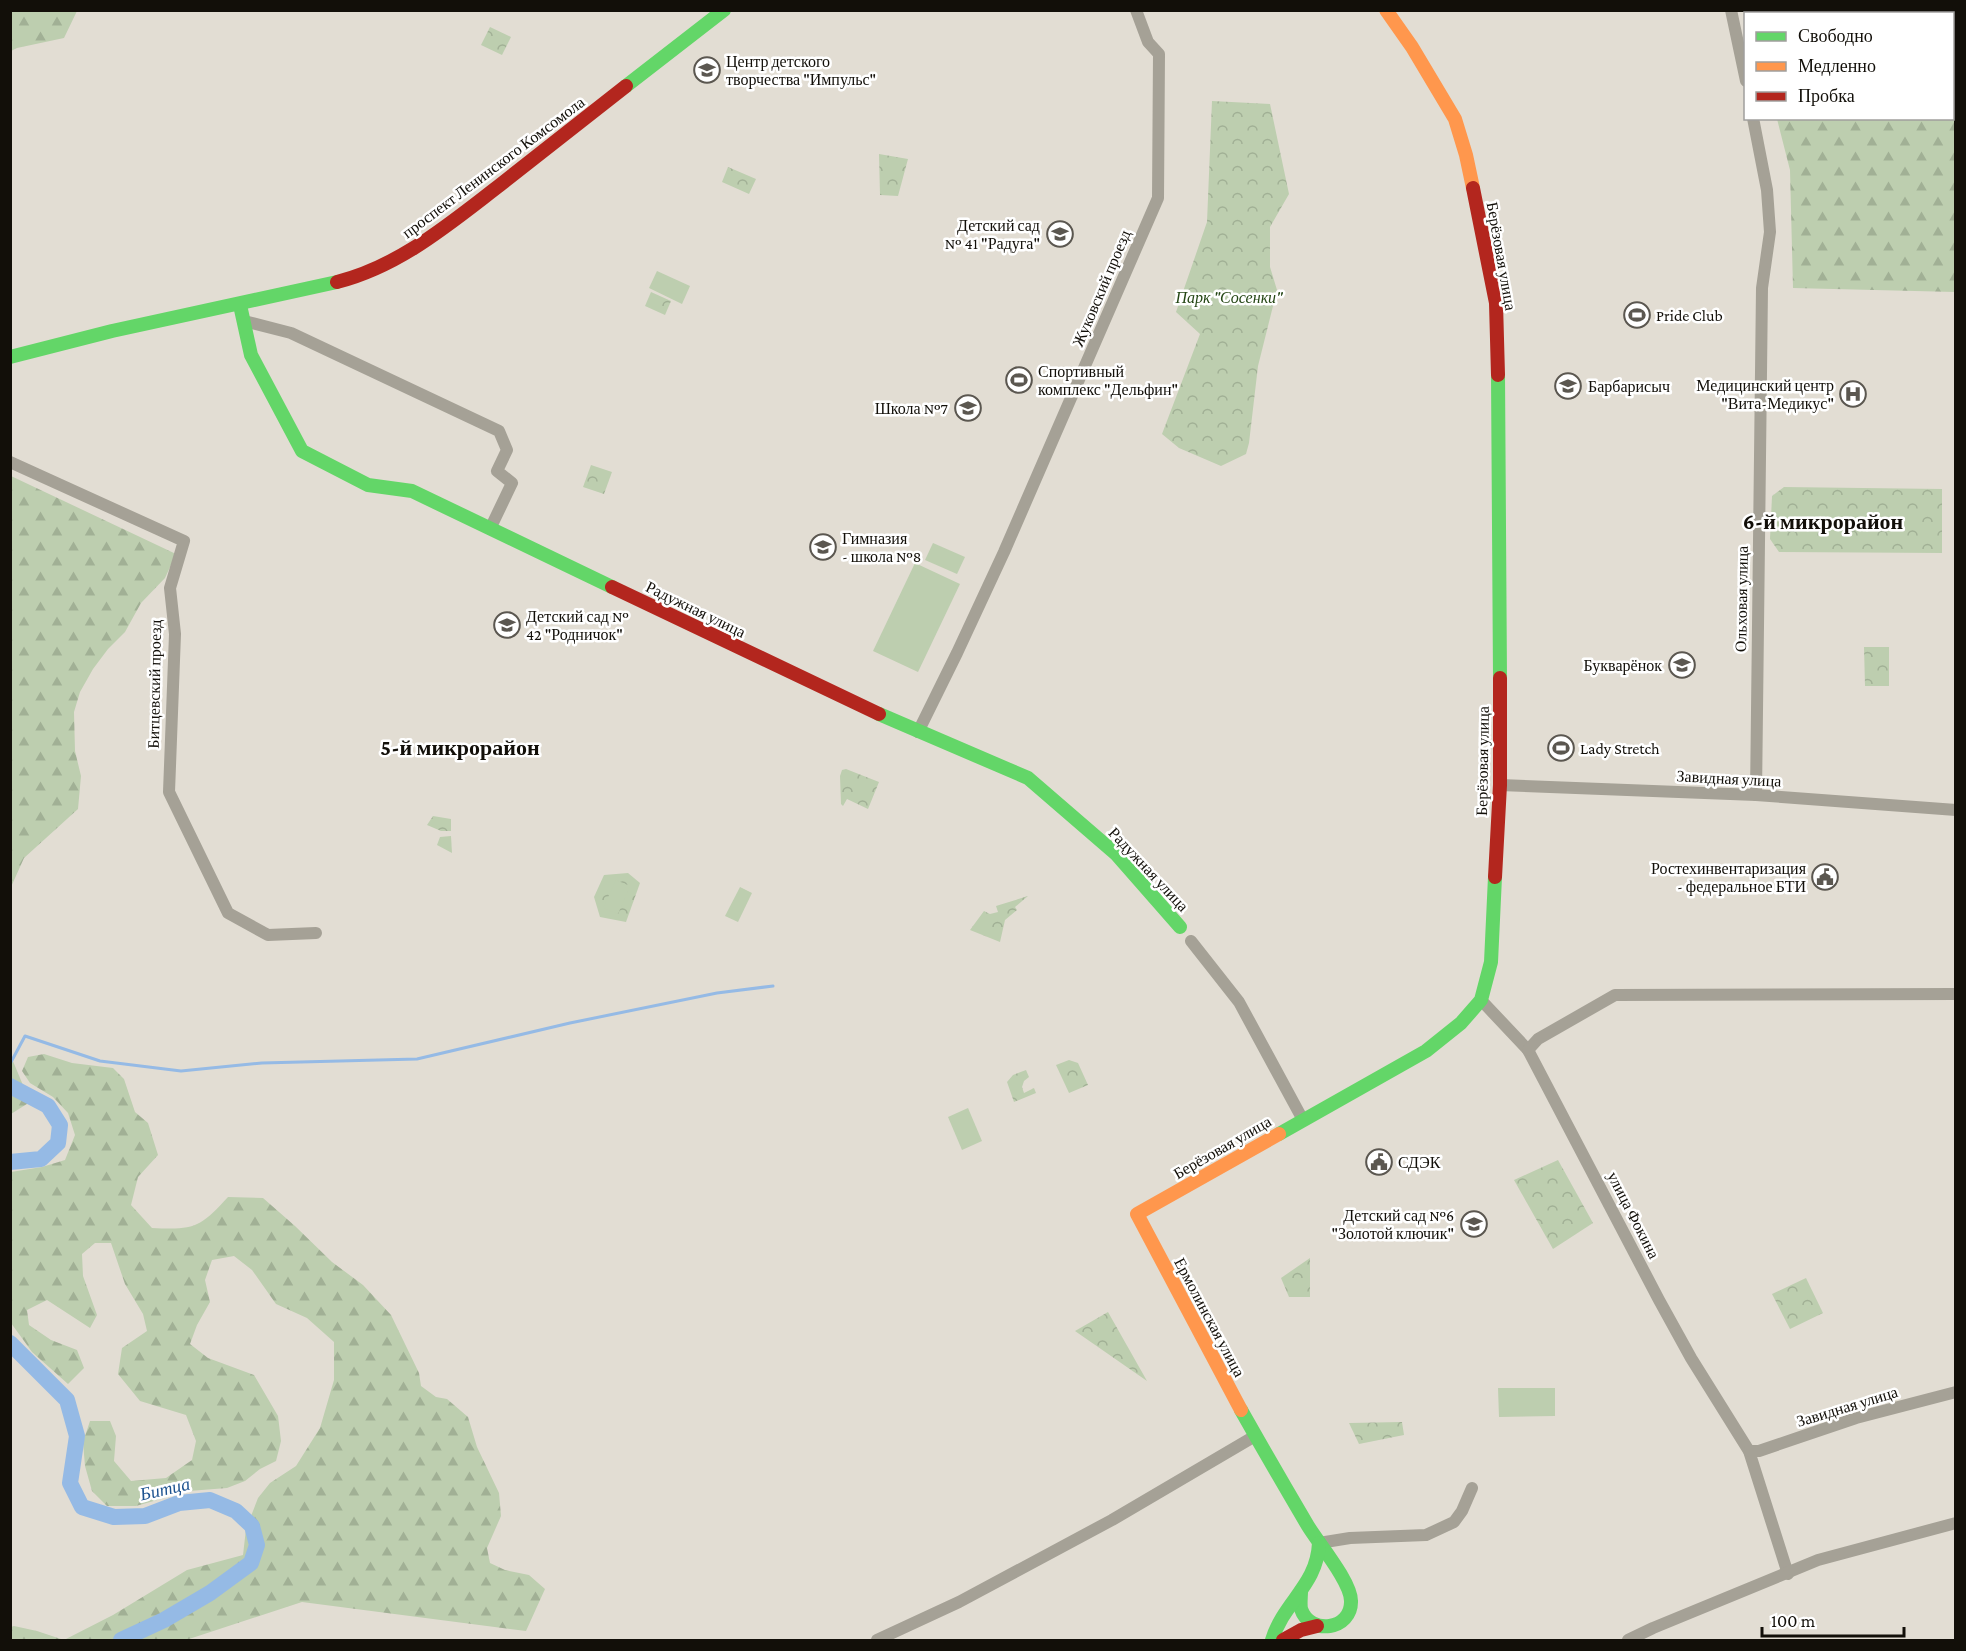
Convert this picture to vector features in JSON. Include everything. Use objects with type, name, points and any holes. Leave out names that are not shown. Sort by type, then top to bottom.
[{"type":"street","name":"проспект Ленинского Комсомола","points":[[10,357],[90,336],[240,305],[365,274],[384,266],[423,243],[724,10]]},
{"type":"street","name":"Жуковский проезд","points":[[918,732],[1004,552],[1158,198],[1159,54],[1149,42],[1136,10]]},
{"type":"street","name":"Берёзовая улица","points":[[1137,1214],[1426,1052],[1461,1023],[1481,1000],[1491,962],[1500,785],[1499,399],[1496,303],[1466,155],[1455,119],[1412,47],[1386,10]]},
{"type":"street","points":[[1732,15],[1744,72]]},
{"type":"street","name":"Ольховая улица","points":[[1753,120],[1767,190],[1770,232],[1762,288],[1756,795]]},
{"type":"street","name":"Радужная улица","points":[[240,305],[251,355],[302,451],[368,485],[412,491],[784,670],[918,732],[1028,778],[1116,854],[1180,927]]},
{"type":"street","points":[[244,321],[291,333],[499,431],[507,450],[497,471],[512,483],[490,529]]},
{"type":"street","name":"Битцевский проезд","points":[[10,462],[184,542],[170,588],[175,634],[169,792],[228,913],[268,935],[316,933]]},
{"type":"street","name":"Завидная улица","points":[[1500,785],[1756,795],[1956,810]]},
{"type":"street","points":[[1191,941],[1239,1002],[1303,1120]]},
{"type":"street","points":[[1528,1050],[1538,1040],[1614,995],[1956,994]]},
{"type":"street","name":"улица Фокина","points":[[1481,1000],[1528,1050],[1659,1300],[1749,1452],[1788,1574]]},
{"type":"street","name":"Ермолинская улица","points":[[1137,1214],[1255,1436],[1344,1582]]},
{"type":"street","name":"Завидная улица","points":[[1749,1452],[1759,1451],[1856,1419],[1956,1392]]},
{"type":"street","points":[[877,1641],[959,1602],[1101,1525],[1255,1436]]},
{"type":"street","points":[[1272,1641],[1276,1624],[1317,1566],[1320,1556],[1319,1543],[1350,1538],[1426,1535],[1454,1522],[1472,1488]]},
{"type":"street","points":[[1628,1641],[1653,1628],[1818,1560],[1956,1523]]},
{"type":"street","points":[[1283,1641],[1301,1630],[1317,1626],[1333,1627],[1346,1618],[1352,1604],[1352,1596],[1344,1582],[1338,1577],[1321,1575],[1304,1587],[1299,1599],[1302,1612],[1310,1622],[1317,1626]]},
{"type":"green space","points":[[10,11],[77,11],[64,38],[11,51]]},
{"type":"green space","points":[[1955,11],[1955,292],[1793,288],[1790,170],[1777,120],[1954,120],[1954,12],[1750,12]]},
{"type":"green space","points":[[490,27],[511,37],[502,55],[481,45]]},
{"type":"green space","name":"Парк \"Сосенки\"","points":[[1212,101],[1270,104],[1289,194],[1270,227],[1270,267],[1277,290],[1258,366],[1249,443],[1246,454],[1221,466],[1179,448],[1162,434],[1200,334],[1176,312],[1207,222]]},
{"type":"green space","points":[[879,154],[908,159],[898,196],[880,195]]},
{"type":"green space","points":[[728,167],[756,179],[749,194],[722,182]]},
{"type":"green space","points":[[657,271],[690,286],[682,304],[649,288]]},
{"type":"green space","points":[[651,292],[671,301],[665,315],[645,306]]},
{"type":"green space","points":[[591,465],[612,472],[604,494],[583,487]]},
{"type":"green space","points":[[11,476],[176,554],[165,578],[141,603],[125,632],[93,669],[80,692],[74,712],[75,751],[81,776],[78,809],[24,858],[11,887]]},
{"type":"green space","points":[[1784,487],[1942,489],[1942,553],[1779,552],[1770,539],[1772,496]]},
{"type":"green space","points":[[933,543],[965,557],[957,574],[925,560]]},
{"type":"green space","points":[[915,563],[960,584],[918,672],[873,651]]},
{"type":"green space","points":[[1864,647],[1889,647],[1889,686],[1865,686]]},
{"type":"green space","points":[[846,769],[879,782],[868,809],[847,799],[843,806],[841,804],[840,776],[842,770]]},
{"type":"green space","points":[[433,816],[451,819],[451,831],[441,831],[427,825]]},
{"type":"green space","points":[[451,836],[452,853],[437,845],[440,837]]},
{"type":"green space","points":[[628,873],[640,883],[626,922],[600,917],[594,897],[604,875]]},
{"type":"green space","points":[[616,880],[630,886],[618,914],[603,908]]},
{"type":"green space","points":[[740,887],[752,893],[738,922],[725,916]]},
{"type":"green space","points":[[1028,896],[1005,920],[1000,942],[970,930],[984,911],[990,914],[998,912],[996,906]]},
{"type":"green space","points":[[10,1054],[30,1102],[11,1114],[10,1114]]},
{"type":"green space","points":[[44,1054],[72,1063],[113,1068],[124,1079],[135,1112],[148,1123],[158,1155],[138,1177],[131,1205],[152,1228],[178,1228],[195,1225],[203,1221],[228,1197],[263,1198],[332,1262],[363,1285],[391,1315],[419,1373],[421,1386],[436,1397],[447,1399],[468,1417],[477,1447],[499,1493],[501,1516],[487,1548],[490,1563],[505,1570],[529,1575],[545,1589],[526,1631],[302,1602],[186,1640],[64,1640],[113,1615],[187,1570],[243,1555],[246,1529],[258,1498],[270,1483],[296,1466],[320,1428],[334,1380],[334,1342],[307,1318],[276,1304],[252,1270],[234,1256],[212,1260],[205,1280],[210,1302],[197,1325],[190,1344],[208,1358],[254,1375],[278,1416],[281,1441],[276,1461],[260,1469],[245,1481],[227,1488],[189,1491],[136,1506],[107,1506],[92,1491],[85,1466],[83,1442],[90,1421],[110,1421],[116,1436],[114,1461],[131,1481],[166,1478],[192,1460],[196,1441],[186,1415],[140,1401],[118,1374],[122,1348],[147,1331],[143,1314],[125,1284],[111,1243],[95,1243],[82,1254],[83,1276],[97,1315],[90,1328],[47,1300],[27,1310],[29,1325],[51,1340],[77,1350],[84,1368],[68,1384],[32,1352],[11,1323],[11,1172],[42,1167],[65,1160],[75,1135],[68,1113],[53,1097],[30,1083],[22,1071],[28,1057]]},
{"type":"green space","points":[[1069,1060],[1078,1063],[1088,1085],[1069,1093],[1056,1065]]},
{"type":"green space","points":[[1026,1070],[1029,1077],[1024,1081],[1022,1087],[1024,1093],[1034,1088],[1036,1093],[1014,1102],[1007,1082],[1013,1075]]},
{"type":"green space","points":[[968,1108],[982,1141],[962,1150],[948,1117]]},
{"type":"green space","points":[[1558,1160],[1593,1223],[1553,1249],[1514,1180]]},
{"type":"green space","points":[[1310,1258],[1310,1297],[1289,1297],[1281,1278]]},
{"type":"green space","points":[[1806,1278],[1823,1313],[1790,1329],[1772,1294]]},
{"type":"green space","points":[[1108,1312],[1147,1381],[1075,1331]]},
{"type":"green space","points":[[1498,1388],[1555,1388],[1555,1416],[1499,1417]]},
{"type":"green space","points":[[1402,1422],[1404,1435],[1359,1444],[1349,1423]]},
{"type":"green space","points":[[11,1627],[37,1631],[64,1640],[11,1640]]},
{"type":"waterway","points":[[10,1064],[25,1036],[100,1061],[181,1071],[262,1063],[417,1059],[570,1023],[717,993],[773,986]]},
{"type":"waterway","name":"Битца","points":[[10,1086],[48,1106],[60,1125],[58,1143],[41,1159],[10,1162]]},
{"type":"waterway","name":"Битца","points":[[10,1343],[67,1400],[77,1436],[70,1483],[82,1507],[114,1517],[145,1516],[179,1503],[210,1500],[236,1511],[252,1526],[257,1545],[251,1563],[210,1593],[164,1620],[121,1640]]},
{"type":"traffic: fast","points":[[626,86],[724,10]]},
{"type":"traffic: fast","points":[[10,357],[112,331],[337,282]]},
{"type":"traffic: fast","points":[[240,305],[251,355],[302,451],[368,485],[412,491],[612,587]]},
{"type":"traffic: fast","points":[[1498,375],[1500,678]]},
{"type":"traffic: fast","points":[[879,714],[1028,778],[1116,854],[1180,927]]},
{"type":"traffic: fast","points":[[1279,1134],[1426,1051],[1461,1023],[1481,1000],[1491,962],[1495,877]]},
{"type":"traffic: fast","points":[[1241,1410],[1308,1526],[1346,1584],[1350,1593],[1350,1611],[1345,1618],[1330,1626],[1313,1623],[1306,1618],[1301,1609],[1301,1591]]},
{"type":"traffic: fast","points":[[1272,1640],[1277,1626],[1312,1571],[1319,1543]]},
{"type":"traffic: slow","points":[[1386,10],[1412,47],[1455,119],[1473,188]]},
{"type":"traffic: slow","points":[[1241,1410],[1137,1214],[1279,1134]]},
{"type":"traffic: jam","points":[[337,282],[382,266],[443,229],[626,86]]},
{"type":"traffic: jam","points":[[1473,188],[1496,303],[1498,375]]},
{"type":"traffic: jam","points":[[612,587],[879,714]]},
{"type":"traffic: jam","points":[[1495,877],[1500,785],[1500,678]]},
{"type":"traffic: jam","points":[[1283,1640],[1301,1630],[1317,1626]]},
{"type":"place","name":"Центр детского творчества \"Импульс\"","points":[[707,70]]},
{"type":"place","name":"Детский сад № 41 \"Радуга\"","points":[[1060,234]]},
{"type":"place","name":"Pride Club","points":[[1637,315]]},
{"type":"place","name":"Спортивный комплекс \"Дельфин\"","points":[[1019,380]]},
{"type":"place","name":"Барбарисыч","points":[[1568,386]]},
{"type":"place","name":"Медицинский центр \"Вита-Медикус\"","points":[[1853,394]]},
{"type":"place","name":"Школа №7","points":[[968,408]]},
{"type":"place","name":"Гимназия - школа №8","points":[[823,547]]},
{"type":"place","name":"Детский сад № 42 \"Родничок\"","points":[[507,625]]},
{"type":"place","name":"Букварёнок","points":[[1682,665]]},
{"type":"place","name":"Lady Stretch","points":[[1561,748]]},
{"type":"place","name":"Ростехинвентаризация - федеральное БТИ","points":[[1825,877]]},
{"type":"place","name":"СДЭК","points":[[1379,1162]]},
{"type":"place","name":"Детский сад №6 \"Золотой ключик\"","points":[[1474,1224]]},
{"type":"district","name":"6-й микрорайон","points":[[1823,521]]},
{"type":"district","name":"5-й микрорайон","points":[[460,747]]}]
